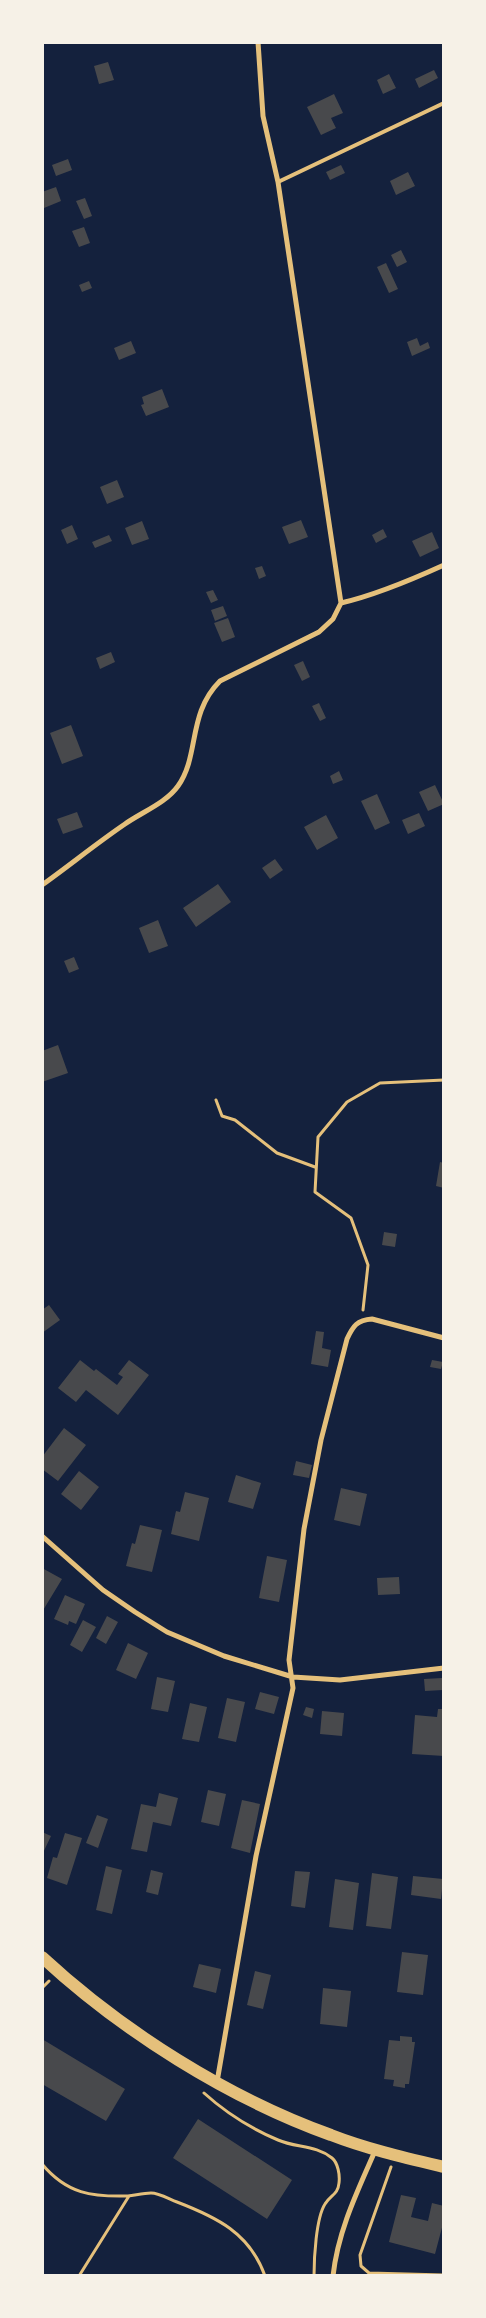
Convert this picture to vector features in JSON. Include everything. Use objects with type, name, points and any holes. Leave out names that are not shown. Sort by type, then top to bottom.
[{"type":"main road","points":[[42,1957],[151,2043],[217,2082],[330,2135],[395,2155],[444,2167]]},
{"type":"street","points":[[42,885],[126,824],[166,798],[177,787],[185,770],[193,734],[204,703],[208,695],[220,682],[319,632],[333,620],[341,603],[278,182],[263,116],[258,42]]},
{"type":"street","points":[[341,603],[395,586],[444,565]]},
{"type":"street","points":[[217,2082],[256,1856],[293,1688],[293,1677],[289,1660],[304,1529],[319,1449],[347,1339],[353,1326],[362,1320],[380,1320],[444,1338]]},
{"type":"street","points":[[42,1536],[103,1590],[167,1632],[224,1656],[293,1677],[340,1680],[444,1668]]},
{"type":"street","points":[[333,2276],[335,2258],[345,2218],[375,2149]]},
{"type":"lane","points":[[278,182],[444,103]]},
{"type":"path","points":[[362,1320],[368,1264],[351,1218],[315,1192],[318,1137],[347,1102],[380,1083],[444,1080]]},
{"type":"path","points":[[216,1100],[222,1116],[235,1120],[277,1153],[315,1168]]},
{"type":"path","points":[[201,2073],[193,2084],[230,2114],[277,2140],[322,2152],[334,2160],[339,2171],[340,2182],[336,2195],[325,2204],[318,2228],[314,2276]]},
{"type":"path","points":[[395,2155],[360,2255],[361,2266],[369,2274],[444,2275]]},
{"type":"path","points":[[42,2164],[61,2182],[76,2191],[87,2194],[130,2196],[153,2193],[215,2217],[246,2242],[265,2276]]},
{"type":"path","points":[[79,2276],[130,2196]]},
{"type":"building","points":[[108,62],[114,80],[99,84],[94,66]]},
{"type":"building","points":[[434,70],[438,78],[419,88],[415,79]]},
{"type":"building","points":[[389,74],[396,88],[383,94],[377,80]]},
{"type":"building","points":[[334,94],[343,113],[331,118],[336,128],[321,135],[307,107]]},
{"type":"building","points":[[68,159],[72,170],[56,176],[52,165]]},
{"type":"building","points":[[341,165],[345,173],[330,180],[326,172]]},
{"type":"building","points":[[408,172],[415,186],[396,195],[390,181]]},
{"type":"building","points":[[56,187],[61,201],[44,208],[42,192]]},
{"type":"building","points":[[85,198],[92,216],[84,219],[76,201]]},
{"type":"building","points":[[84,227],[90,243],[79,247],[72,231]]},
{"type":"building","points":[[401,250],[407,262],[397,267],[391,255]]},
{"type":"building","points":[[386,263],[398,289],[389,293],[377,267]]},
{"type":"building","points":[[89,281],[92,288],[82,292],[79,285]]},
{"type":"building","points":[[417,338],[420,346],[428,342],[430,348],[412,356],[407,342]]},
{"type":"building","points":[[131,341],[136,353],[119,360],[114,348]]},
{"type":"building","points":[[162,389],[169,407],[146,416],[141,405],[144,404],[142,397]]},
{"type":"building","points":[[117,480],[124,497],[107,504],[100,487]]},
{"type":"building","points":[[301,520],[308,537],[289,544],[282,527]]},
{"type":"building","points":[[142,521],[149,539],[132,545],[125,528]]},
{"type":"building","points":[[72,525],[78,539],[67,544],[61,530]]},
{"type":"building","points":[[383,529],[387,537],[376,543],[372,535]]},
{"type":"building","points":[[432,532],[439,548],[420,557],[412,541]]},
{"type":"building","points":[[109,535],[112,541],[95,548],[92,542]]},
{"type":"building","points":[[262,566],[266,576],[259,579],[255,568]]},
{"type":"building","points":[[213,590],[218,600],[211,603],[206,592]]},
{"type":"building","points":[[223,606],[227,616],[215,621],[211,610]]},
{"type":"building","points":[[228,618],[235,637],[222,642],[214,623]]},
{"type":"building","points":[[111,652],[115,662],[100,669],[96,658]]},
{"type":"building","points":[[303,661],[310,677],[302,681],[294,665]]},
{"type":"building","points":[[319,703],[326,718],[320,721],[312,706]]},
{"type":"building","points":[[71,725],[83,756],[62,764],[50,733]]},
{"type":"building","points":[[339,771],[343,780],[333,784],[330,776]]},
{"type":"building","points":[[435,785],[444,804],[428,811],[419,792]]},
{"type":"building","points":[[377,794],[390,823],[375,830],[361,801]]},
{"type":"building","points":[[77,812],[83,827],[63,834],[57,819]]},
{"type":"building","points":[[419,813],[425,826],[408,834],[402,820]]},
{"type":"building","points":[[326,815],[338,838],[317,850],[304,827]]},
{"type":"building","points":[[275,859],[283,870],[270,879],[262,868]]},
{"type":"building","points":[[218,884],[231,902],[196,927],[183,908]]},
{"type":"building","points":[[158,920],[168,946],[149,953],[139,928]]},
{"type":"building","points":[[74,957],[79,969],[69,973],[64,961]]},
{"type":"building","points":[[58,1045],[68,1073],[42,1082],[42,1051]]},
{"type":"building","points":[[440,1162],[444,1163],[444,1188],[436,1186]]},
{"type":"building","points":[[384,1232],[397,1234],[395,1247],[382,1245]]},
{"type":"building","points":[[49,1305],[60,1320],[42,1333],[42,1310]]},
{"type":"building","points":[[316,1331],[324,1332],[322,1348],[331,1350],[328,1367],[311,1364]]},
{"type":"building","points":[[80,1360],[94,1371],[96,1369],[117,1385],[123,1377],[118,1374],[129,1360],[149,1375],[118,1415],[86,1390],[76,1402],[58,1388]]},
{"type":"building","points":[[432,1360],[443,1362],[441,1369],[430,1367]]},
{"type":"building","points":[[64,1428],[86,1445],[58,1481],[42,1469],[42,1457]]},
{"type":"building","points":[[296,1461],[312,1465],[309,1478],[293,1475]]},
{"type":"building","points":[[79,1471],[99,1487],[81,1510],[61,1494]]},
{"type":"building","points":[[236,1475],[261,1483],[253,1509],[228,1502]]},
{"type":"building","points":[[341,1488],[367,1494],[360,1526],[334,1520]]},
{"type":"building","points":[[185,1492],[209,1498],[199,1541],[171,1534],[176,1511],[180,1512]]},
{"type":"building","points":[[140,1525],[162,1530],[152,1572],[126,1566],[132,1543],[135,1544]]},
{"type":"building","points":[[267,1556],[287,1560],[279,1602],[259,1598]]},
{"type":"building","points":[[42,1568],[62,1579],[42,1612]]},
{"type":"building","points":[[399,1577],[400,1594],[378,1595],[377,1578]]},
{"type":"building","points":[[65,1595],[85,1604],[76,1624],[69,1621],[68,1625],[54,1619]]},
{"type":"building","points":[[107,1616],[118,1622],[106,1644],[96,1638]]},
{"type":"building","points":[[83,1620],[96,1627],[82,1652],[70,1645]]},
{"type":"building","points":[[128,1643],[148,1653],[136,1679],[116,1670]]},
{"type":"building","points":[[157,1677],[175,1681],[168,1712],[151,1709]]},
{"type":"building","points":[[442,1678],[443,1690],[425,1691],[424,1679]]},
{"type":"building","points":[[260,1692],[279,1697],[274,1714],[255,1709]]},
{"type":"building","points":[[227,1698],[245,1702],[236,1742],[218,1738]]},
{"type":"building","points":[[190,1703],[207,1707],[199,1742],[182,1739]]},
{"type":"building","points":[[306,1707],[314,1709],[312,1718],[303,1715]]},
{"type":"building","points":[[438,1709],[444,1709],[444,1756],[412,1754],[415,1715],[437,1717]]},
{"type":"building","points":[[322,1711],[344,1713],[342,1736],[320,1734]]},
{"type":"building","points":[[208,1790],[226,1794],[219,1826],[201,1822]]},
{"type":"building","points":[[159,1793],[178,1798],[171,1826],[153,1822],[147,1852],[131,1849],[141,1804],[156,1807]]},
{"type":"building","points":[[242,1800],[260,1804],[250,1853],[231,1848]]},
{"type":"building","points":[[97,1815],[108,1819],[98,1848],[86,1843]]},
{"type":"building","points":[[42,1832],[51,1836],[42,1855]]},
{"type":"building","points":[[65,1833],[82,1838],[67,1885],[47,1878],[53,1857],[57,1858]]},
{"type":"building","points":[[106,1866],[122,1870],[112,1914],[96,1910]]},
{"type":"building","points":[[151,1870],[163,1873],[158,1895],[146,1892]]},
{"type":"building","points":[[295,1871],[310,1872],[305,1908],[291,1906]]},
{"type":"building","points":[[372,1873],[398,1877],[391,1929],[366,1926]]},
{"type":"building","points":[[413,1876],[443,1879],[441,1899],[411,1895]]},
{"type":"building","points":[[335,1879],[359,1883],[353,1930],[329,1927]]},
{"type":"building","points":[[402,1952],[428,1955],[423,1995],[397,1992]]},
{"type":"building","points":[[199,1964],[221,1969],[216,1993],[193,1987]]},
{"type":"building","points":[[255,1971],[271,1975],[263,2009],[247,2005]]},
{"type":"building","points":[[323,1988],[351,1991],[347,2027],[320,2024]]},
{"type":"building","points":[[400,2036],[412,2037],[412,2042],[415,2042],[409,2084],[405,2084],[405,2088],[393,2086],[394,2080],[384,2079],[389,2040],[400,2041]]},
{"type":"building","points":[[42,2039],[125,2089],[106,2121],[42,2084]]},
{"type":"building","points":[[198,2119],[292,2180],[267,2219],[173,2158]]},
{"type":"building","points":[[401,2195],[416,2198],[411,2217],[428,2221],[432,2203],[444,2206],[444,2220],[435,2254],[389,2242]]}]
